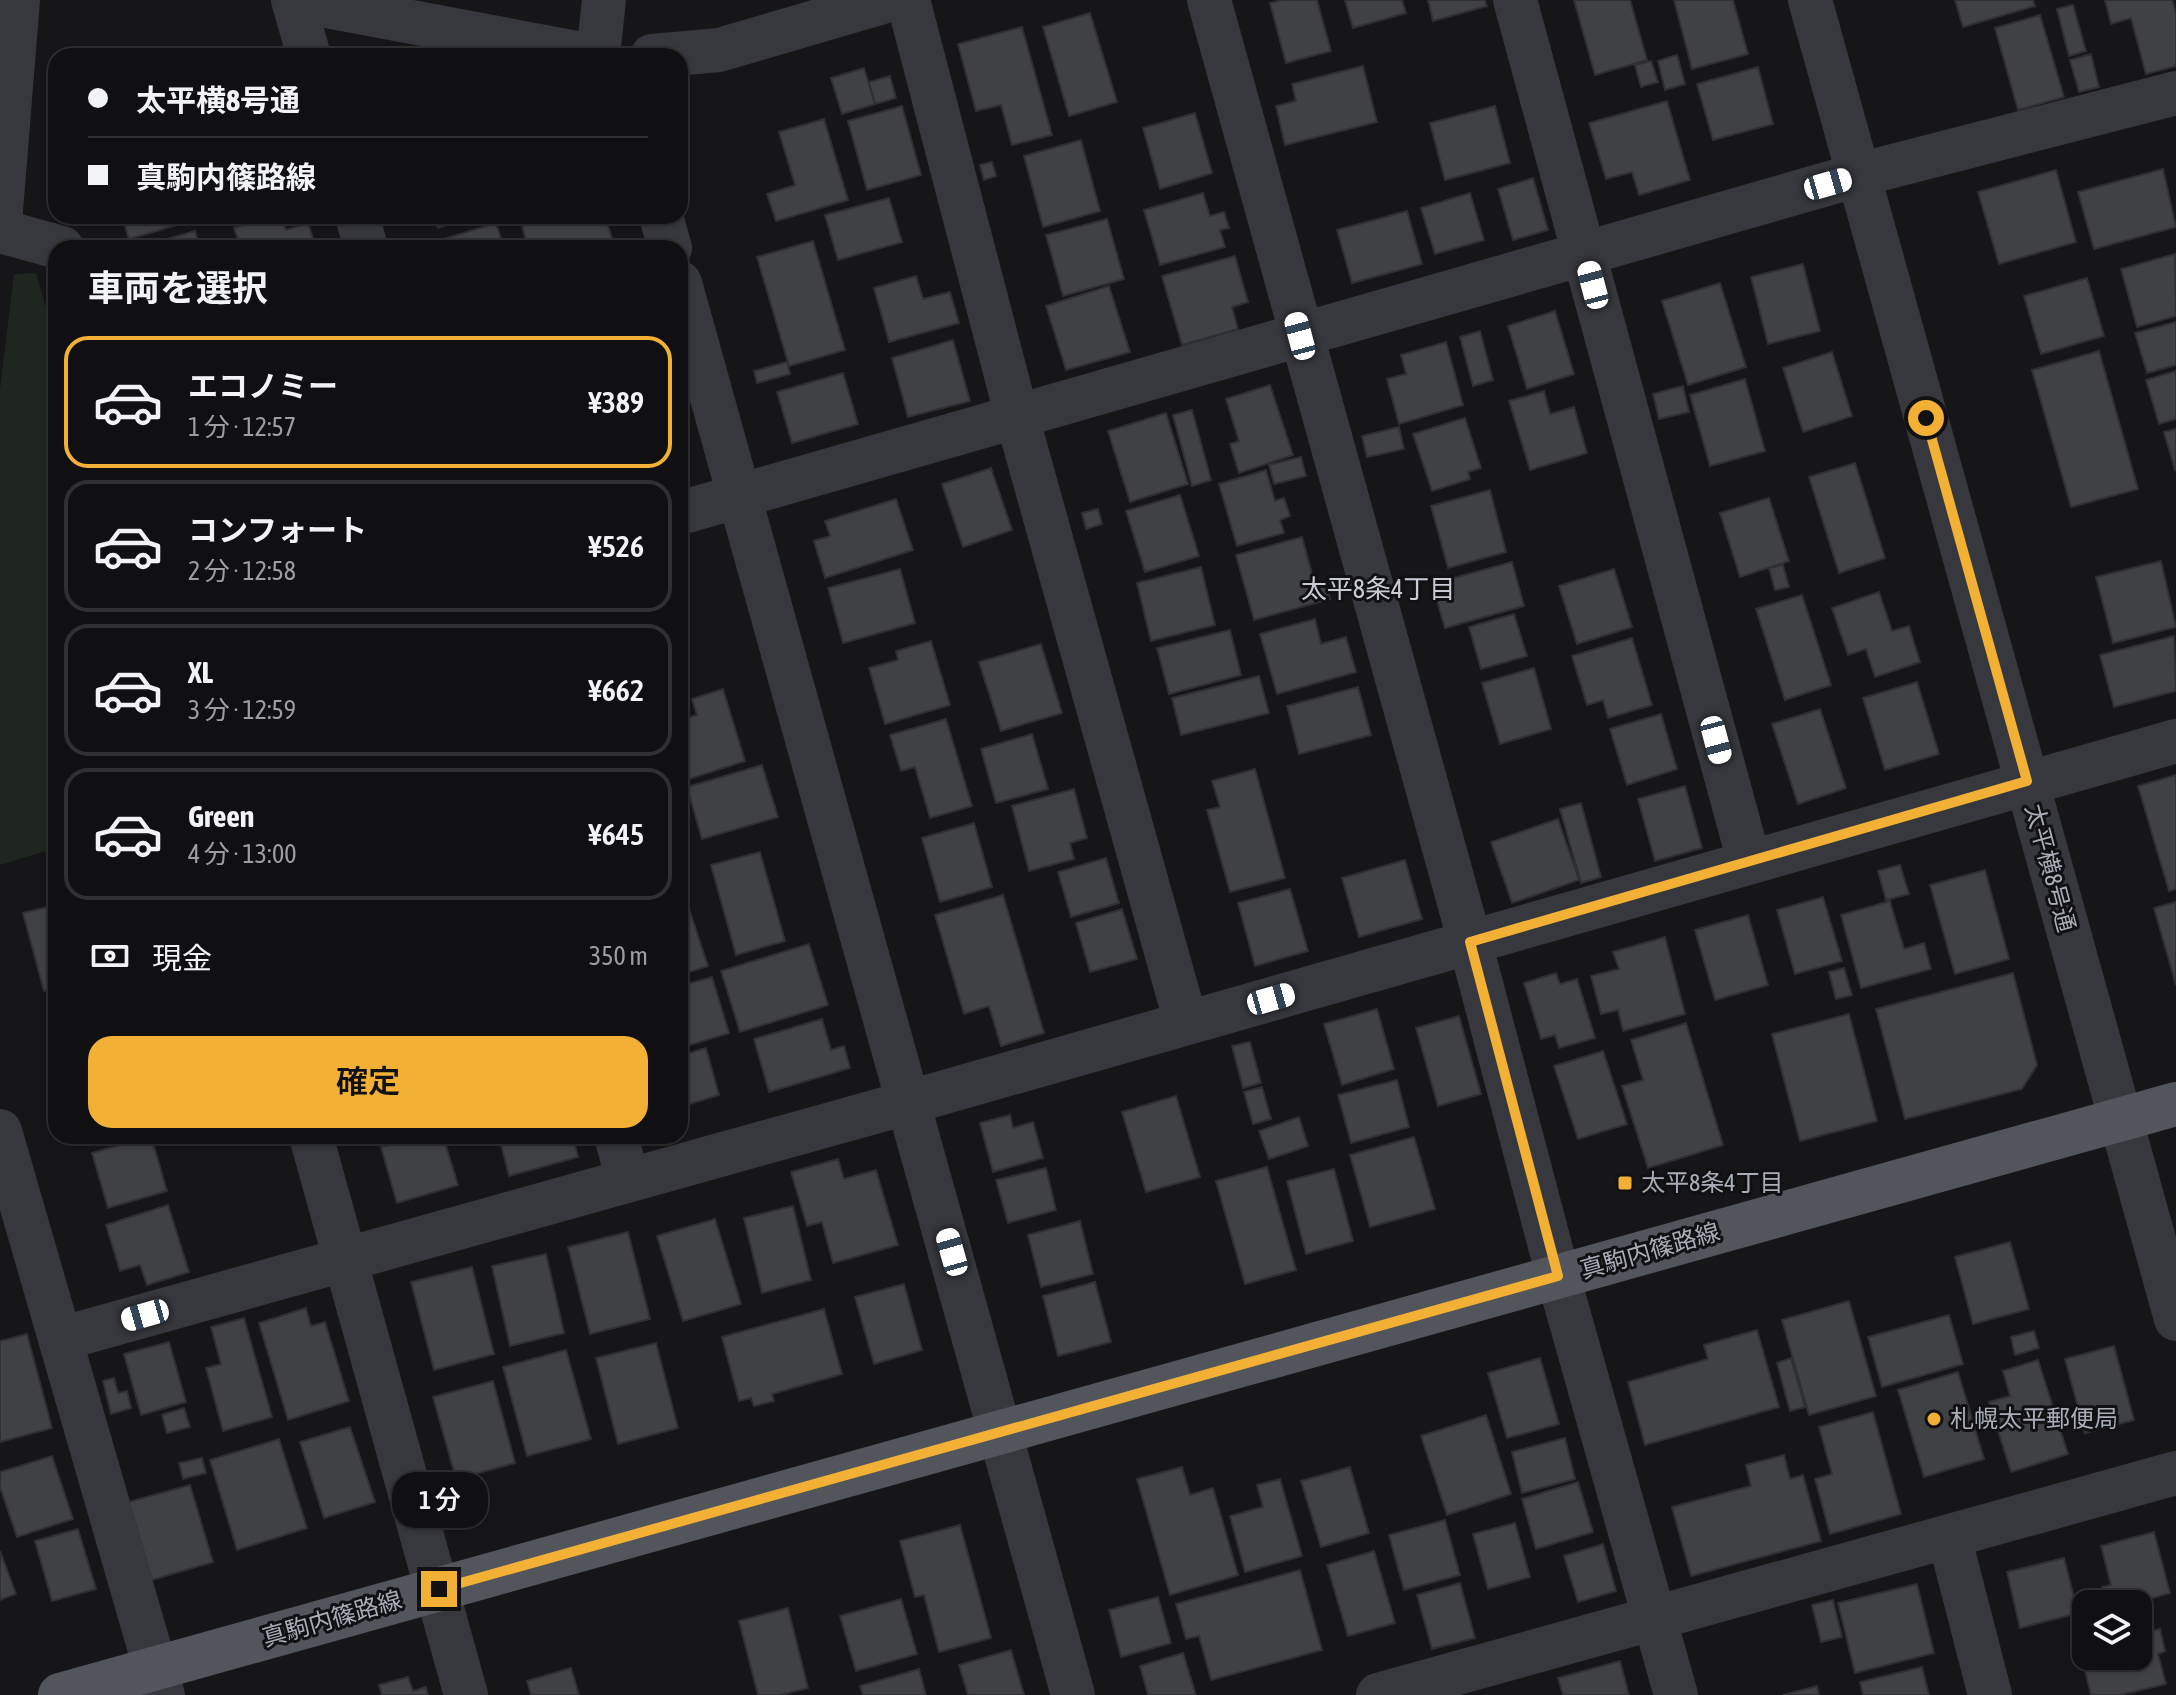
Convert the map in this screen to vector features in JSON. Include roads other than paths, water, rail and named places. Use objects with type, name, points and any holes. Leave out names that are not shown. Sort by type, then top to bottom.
[{"type":"main road","name":"真駒内篠路線","points":[[60,1695],[159,1682],[439,1589],[2176,1104]]},
{"type":"street","points":[[0,223],[18,0]]},
{"type":"street","points":[[307,48],[294,0],[553,48]]},
{"type":"street","points":[[597,48],[604,0]]},
{"type":"street","points":[[688,53],[719,50],[890,0]]},
{"type":"street","points":[[908,0],[1017,417],[1186,1023]]},
{"type":"street","points":[[1209,0],[1470,942],[1558,1276],[1676,1695]]},
{"type":"street","points":[[1515,0],[1749,861]]},
{"type":"street","name":"太平横8号通","points":[[1810,0],[2176,1319]]},
{"type":"street","points":[[688,511],[1858,175],[2176,93]]},
{"type":"street","points":[[0,231],[48,244]]},
{"type":"street","points":[[688,312],[1073,1695]]},
{"type":"street","points":[[60,1339],[910,1102],[2176,741]]},
{"type":"street","points":[[0,1131],[159,1682]]},
{"type":"street","points":[[313,1144],[466,1695]]},
{"type":"street","points":[[618,1144],[628,1180]]},
{"type":"street","points":[[1378,1695],[2176,1473]]},
{"type":"street","points":[[1949,1536],[1990,1695]]},
{"type":"place","name":"太平8条4丁目","points":[[1625,1183]]},
{"type":"place","name":"札幌太平郵便局","points":[[1934,1419]]},
{"type":"district","name":"太平8条4丁目","points":[[1378,589]]}]
